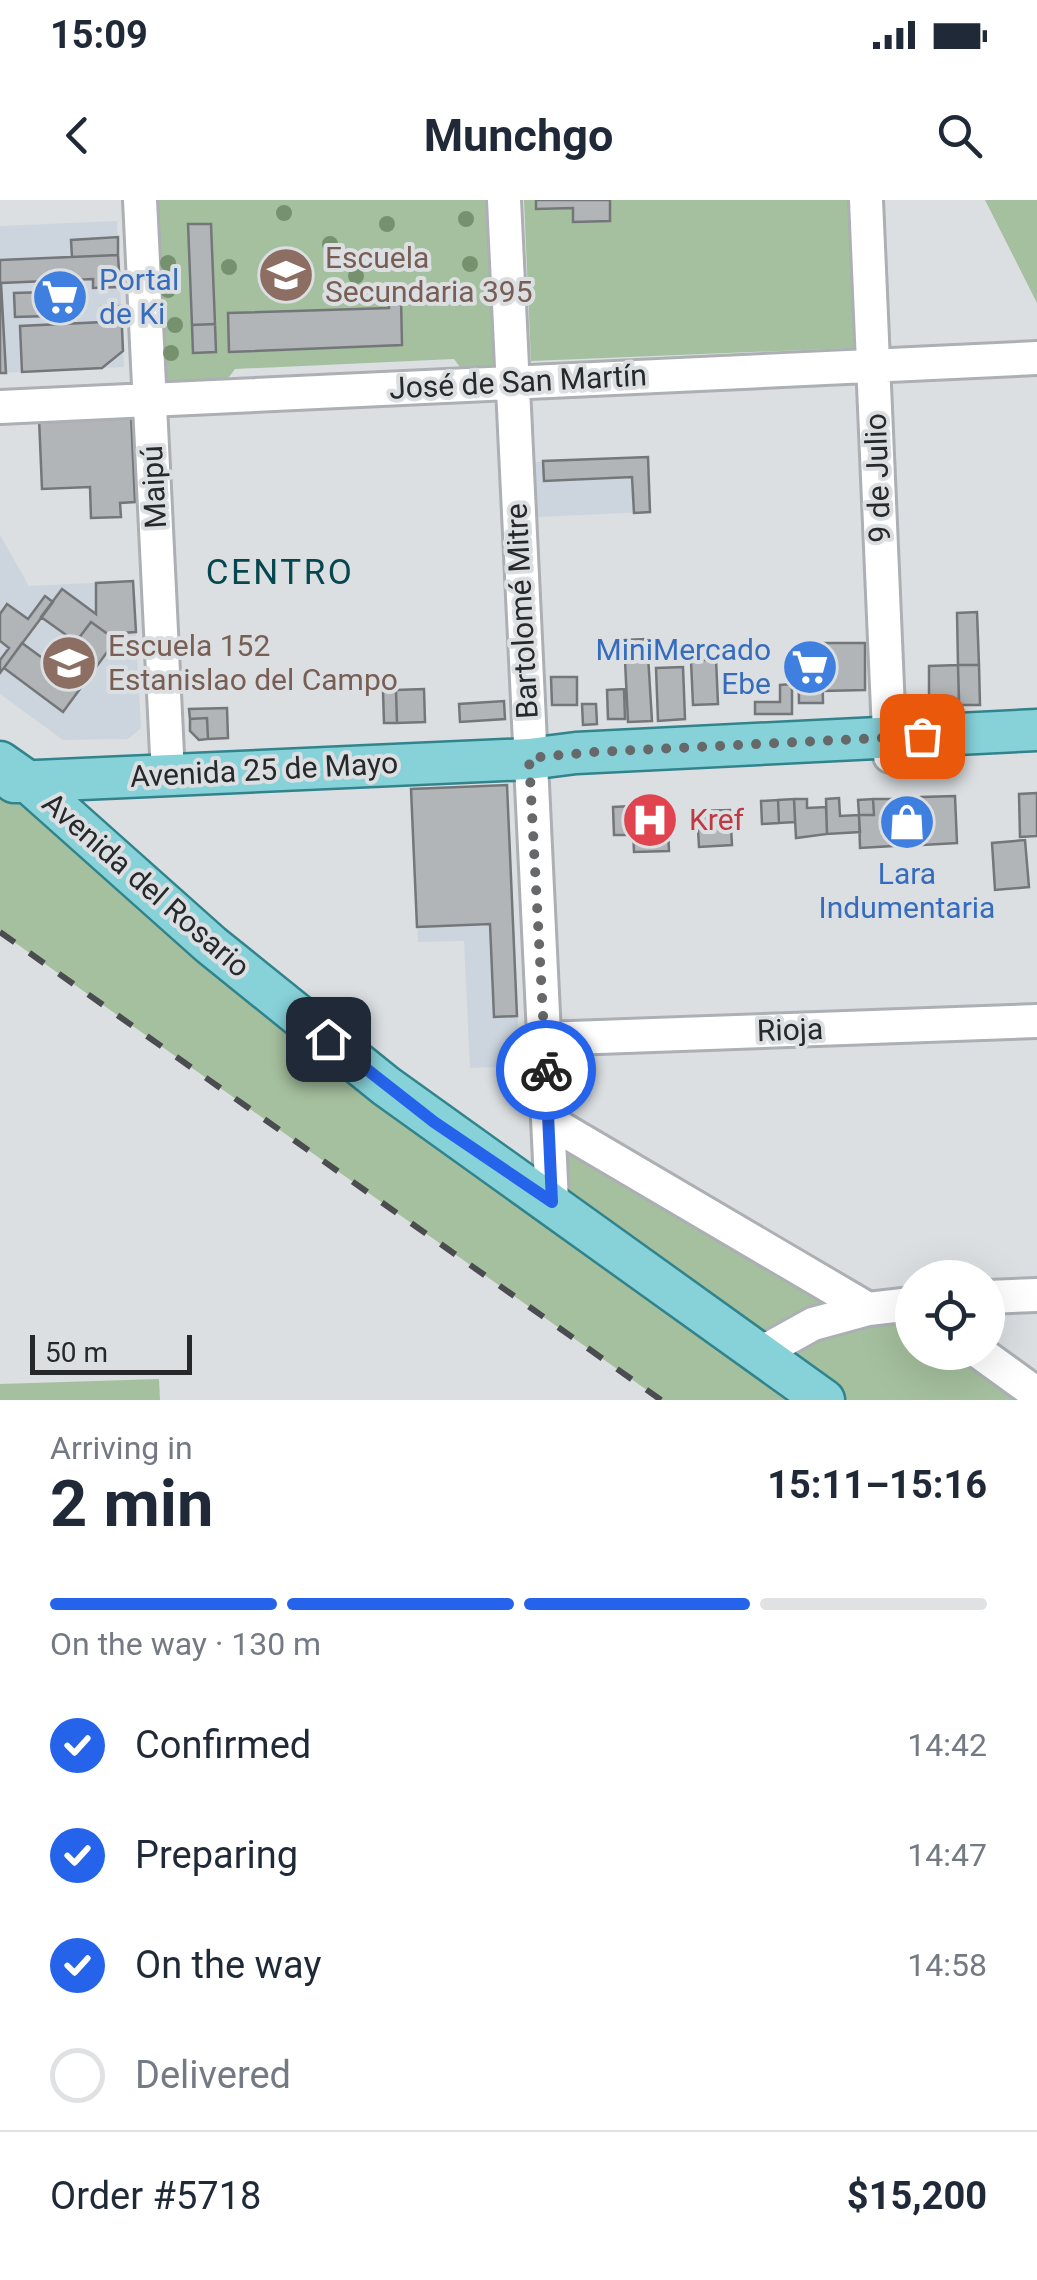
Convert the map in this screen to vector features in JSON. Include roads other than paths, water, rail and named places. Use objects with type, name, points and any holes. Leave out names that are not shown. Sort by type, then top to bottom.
[{"type":"main road","name":"Avenida 25 de Mayo","points":[[9,776],[168,775],[529,758],[576,773],[890,747],[1037,730]]},
{"type":"main road","name":"Avenida 25 de Mayo","points":[[890,747],[1037,749]]},
{"type":"main road","name":"Avenida del Rosario","points":[[9,776],[371,1074],[824,1400]]},
{"type":"street","name":"Maipú","points":[[140,200],[168,775]]},
{"type":"street","name":"Bartolomé Mitre","points":[[504,200],[552,1202]]},
{"type":"street","name":"9 de Julio","points":[[866,200],[890,747]]},
{"type":"street","name":"José de San Martín","points":[[0,407],[1037,358]]},
{"type":"street","name":"Rioja","points":[[544,1039],[1037,1021]]},
{"type":"street","points":[[550,1122],[868,1309]]},
{"type":"street","points":[[1005,1296],[1037,1295]]},
{"type":"street","points":[[759,1354],[813,1324],[895,1306]]},
{"type":"street","points":[[1004,1370],[1037,1394]]},
{"type":"railway","points":[[0,932],[661,1400]]},
{"type":"place","name":"Escuela Secundaria 395","points":[[286,275]]},
{"type":"place","name":"Portal de Ki","points":[[60,297]]},
{"type":"place","name":"Escuela 152 Estanislao del Campo","points":[[69,663]]},
{"type":"place","name":"MiniMercado Ebe","points":[[810,667]]},
{"type":"place","name":"Kref","points":[[650,820]]},
{"type":"place","name":"Lara Indumentaria","points":[[907,822]]},
{"type":"district","name":"CENTRO","points":[[280,572]]}]
